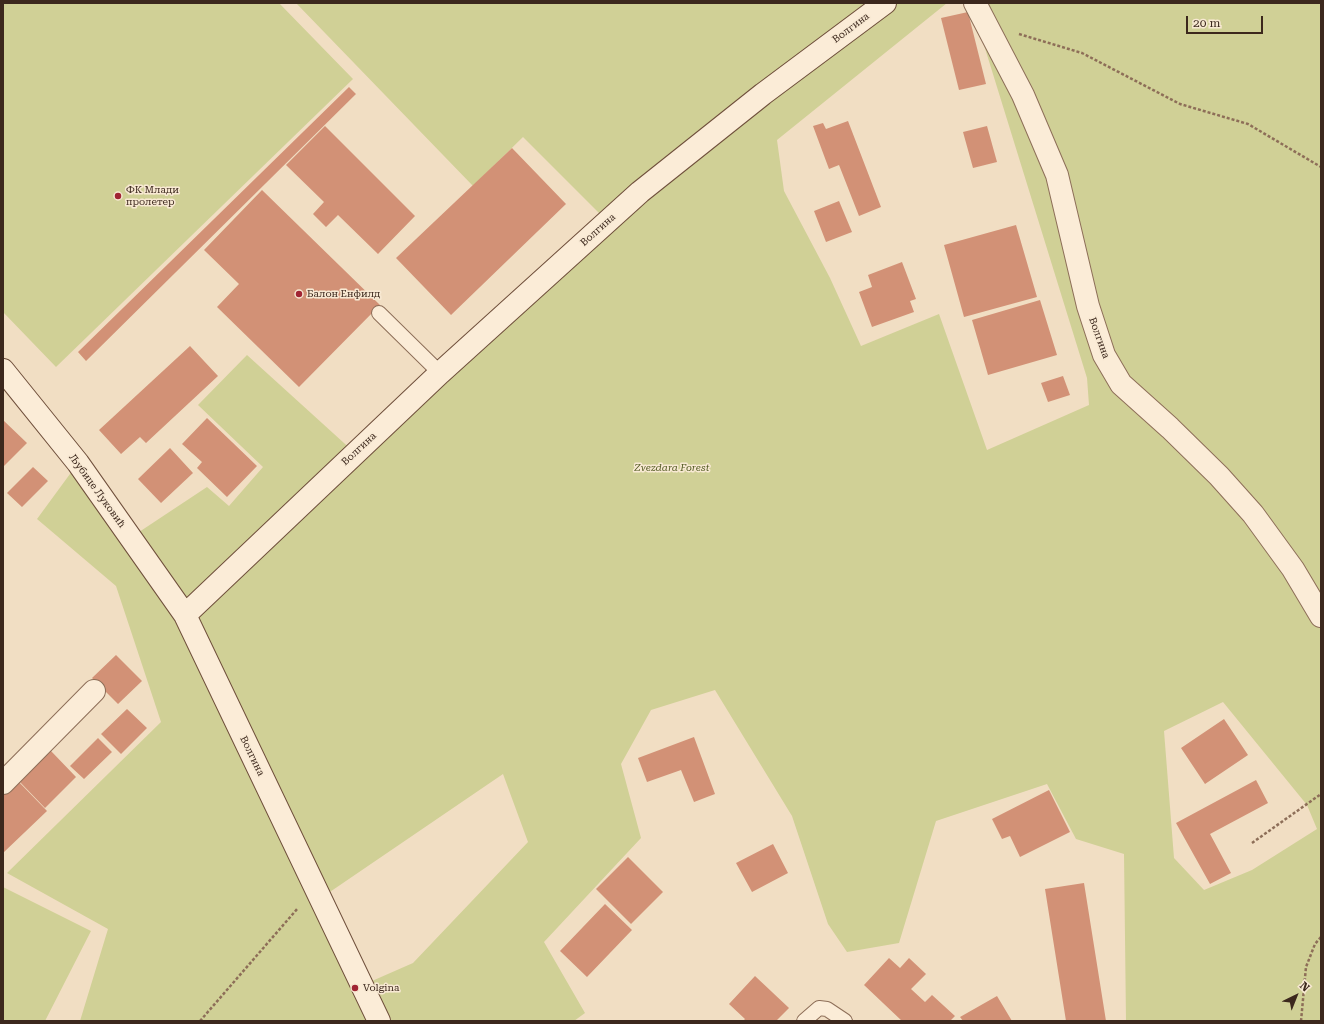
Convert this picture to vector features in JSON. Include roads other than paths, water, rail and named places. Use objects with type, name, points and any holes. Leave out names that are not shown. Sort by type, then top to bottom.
[{"type":"street","name":"Волгина","points":[[379,1021],[185,615],[440,373],[640,192],[763,94],[884,3]]},
{"type":"street","name":"Волгина","points":[[975,3],[1023,95],[1057,176],[1088,306],[1104,355],[1121,384],[1203,460],[1253,514],[1293,568],[1321,616]]},
{"type":"street","name":"Љубице Луковић","points":[[3,370],[78,463],[185,615]]},
{"type":"street","points":[[3,783],[94,691]]},
{"type":"lane","points":[[379,313],[440,373]]},
{"type":"lane","points":[[804,1021],[819,1008],[827,1009],[840,1016],[845,1021]]},
{"type":"place","name":"ФК Млади пролетер","points":[[118,196]]},
{"type":"place","name":"Балон Енфилд","points":[[299,294]]},
{"type":"place","name":"Volgina","points":[[355,988]]},
{"type":"park label","name":"Zvezdara Forest","points":[[672,468]]}]
